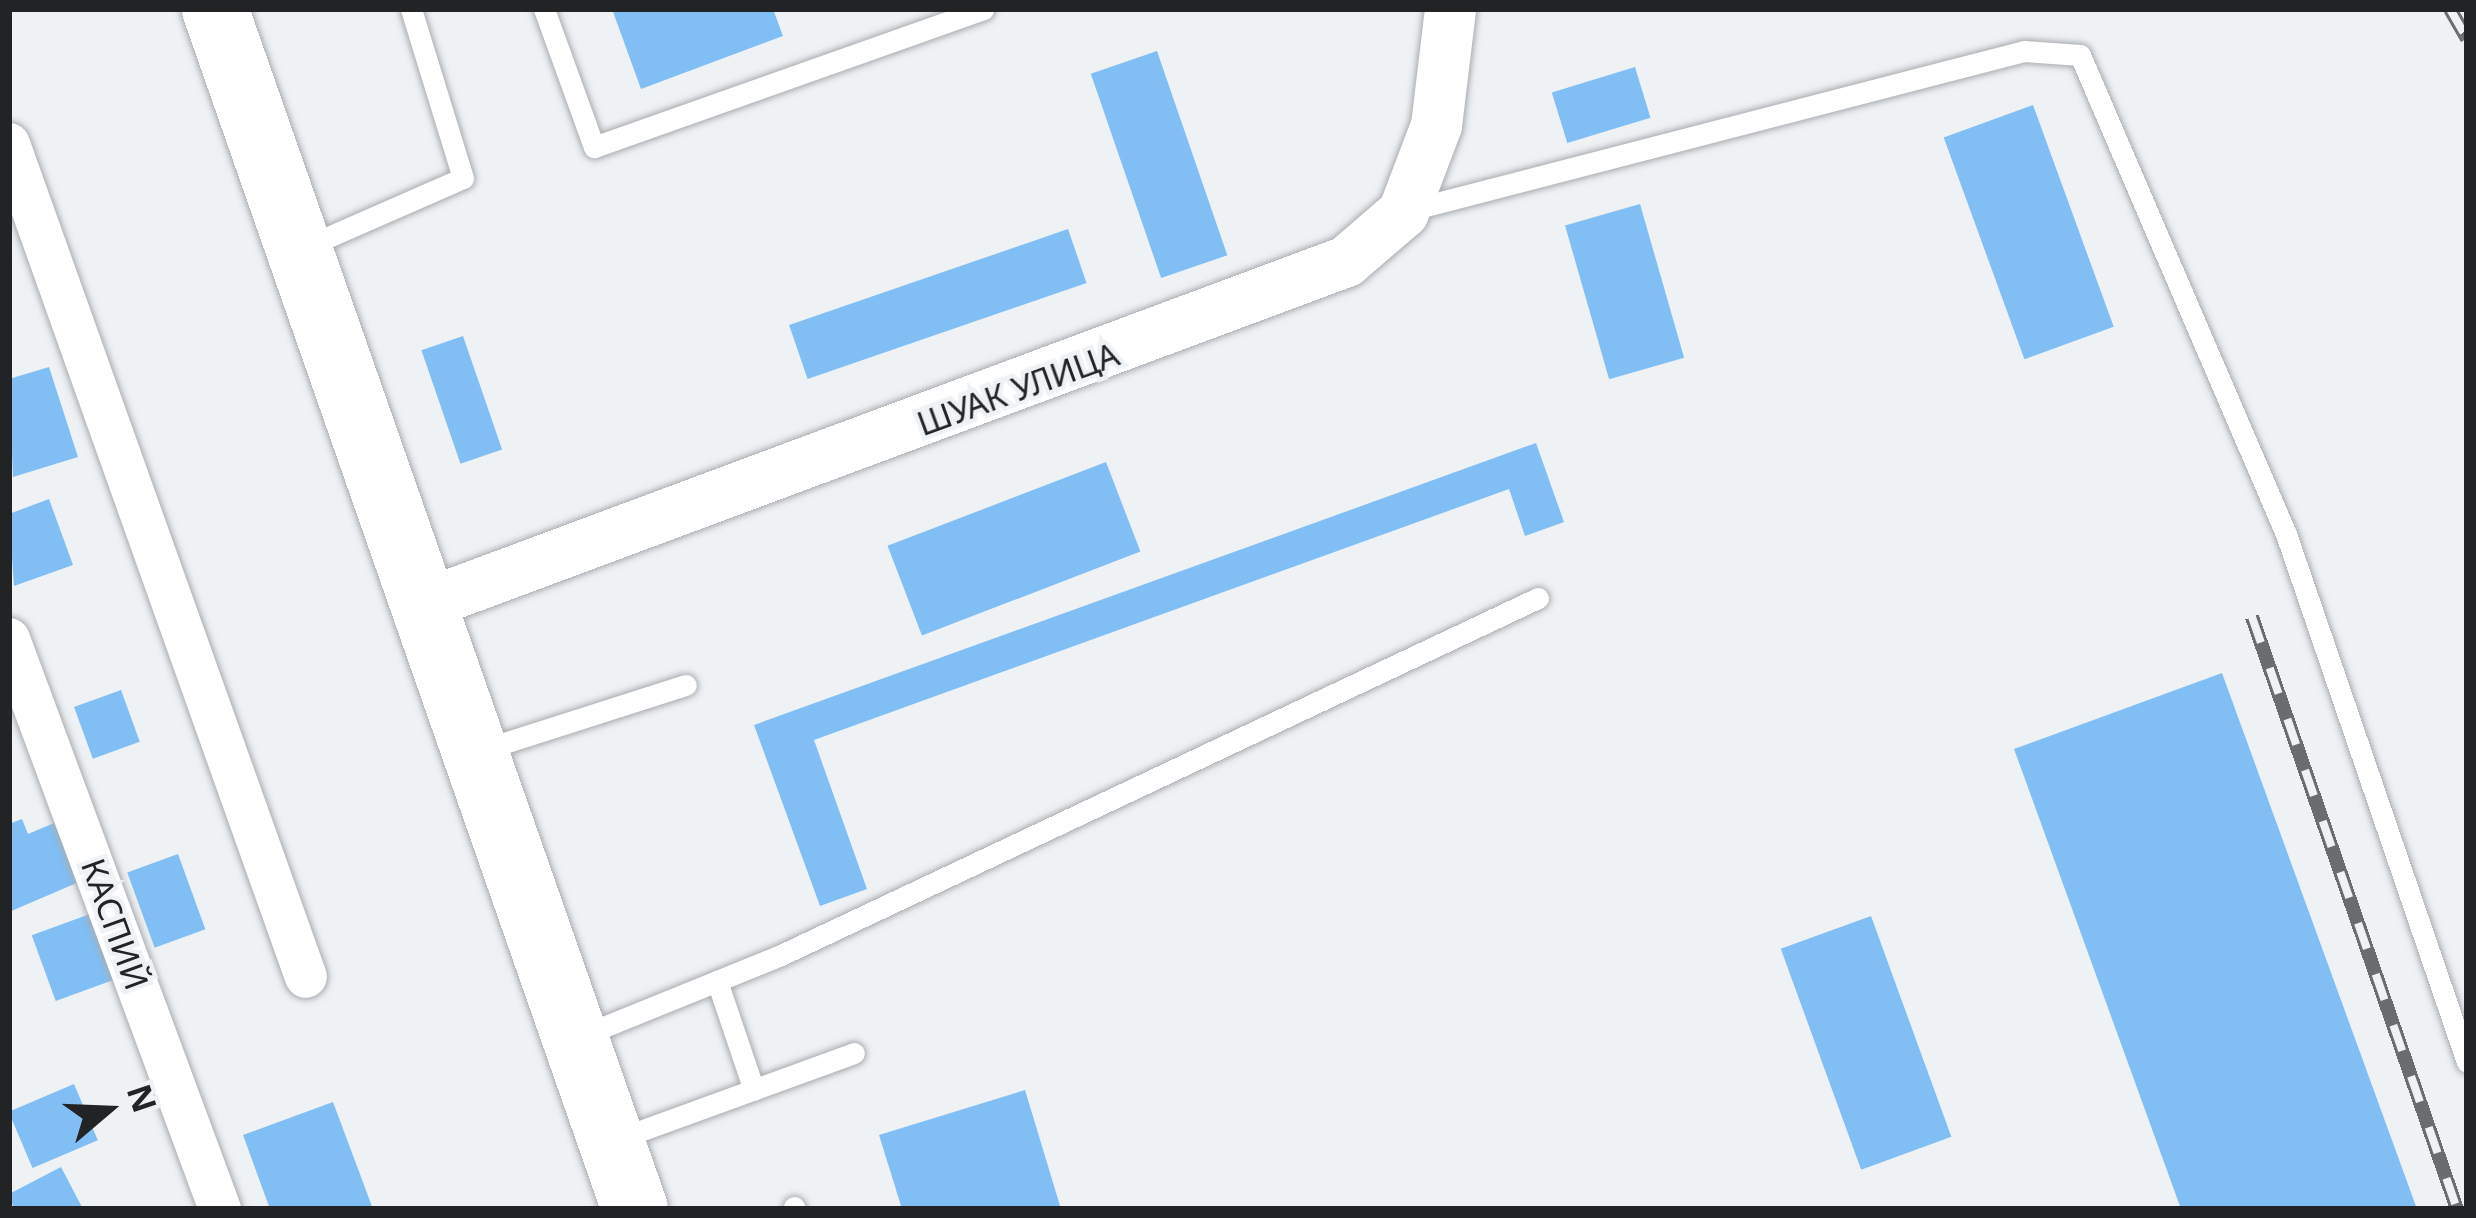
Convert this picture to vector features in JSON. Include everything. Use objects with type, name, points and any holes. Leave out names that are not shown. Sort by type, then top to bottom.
[{"type":"main road","points":[[214,9],[419,606],[635,1209]]},
{"type":"street","name":"ШУАК УЛИЦА","points":[[419,606],[1264,300],[1346,261],[1403,212],[1436,125],[1450,9]]},
{"type":"street","points":[[9,144],[306,976]]},
{"type":"street","name":"КАСПИЙ","points":[[9,639],[220,1209]]},
{"type":"lane","points":[[298,250],[463,178],[411,9]]},
{"type":"lane","points":[[544,9],[594,147],[983,9]]},
{"type":"lane","points":[[1403,212],[2024,51],[2080,55],[2286,534],[2467,1062]]},
{"type":"lane","points":[[575,1039],[717,981],[1538,598]]},
{"type":"lane","points":[[473,753],[686,685]]},
{"type":"lane","points":[[717,981],[754,1090]]},
{"type":"lane","points":[[612,1142],[854,1053]]},
{"type":"building","points":[[612,9],[773,9],[783,36],[641,89]]},
{"type":"building","points":[[1157,51],[1227,255],[1161,278],[1091,74]]},
{"type":"building","points":[[1635,67],[1650,118],[1567,143],[1552,92]]},
{"type":"building","points":[[2033,105],[2114,327],[2024,359],[1944,137]]},
{"type":"building","points":[[1640,204],[1684,358],[1609,379],[1565,225]]},
{"type":"building","points":[[1068,229],[1087,283],[808,379],[789,325]]},
{"type":"building","points":[[463,336],[502,449],[460,464],[421,350]]},
{"type":"building","points":[[49,367],[78,457],[13,477],[9,379]]},
{"type":"building","points":[[1536,443],[1564,522],[1525,536],[1509,489],[814,740],[867,889],[820,906],[754,725]]},
{"type":"building","points":[[1106,462],[1140,552],[922,635],[888,546]]},
{"type":"building","points":[[49,499],[73,565],[14,586],[9,514]]},
{"type":"building","points":[[2222,673],[2417,1209],[2181,1209],[2014,749]]},
{"type":"building","points":[[121,690],[140,742],[93,759],[74,707]]},
{"type":"building","points":[[22,819],[28,834],[54,823],[79,882],[9,912],[9,824]]},
{"type":"building","points":[[178,854],[205,929],[155,948],[127,872]]},
{"type":"building","points":[[90,914],[114,980],[56,1001],[32,935]]},
{"type":"building","points":[[1871,916],[1951,1137],[1861,1170],[1781,949]]},
{"type":"building","points":[[74,1084],[98,1140],[32,1168],[9,1112]]},
{"type":"building","points":[[1025,1090],[1061,1209],[902,1209],[879,1135]]},
{"type":"building","points":[[333,1102],[373,1209],[270,1209],[243,1135]]},
{"type":"building","points":[[61,1167],[83,1209],[14,1209],[9,1194]]},
{"type":"railway","points":[[2450,9],[2467,39]]},
{"type":"railway","points":[[2252,617],[2457,1209]]}]
